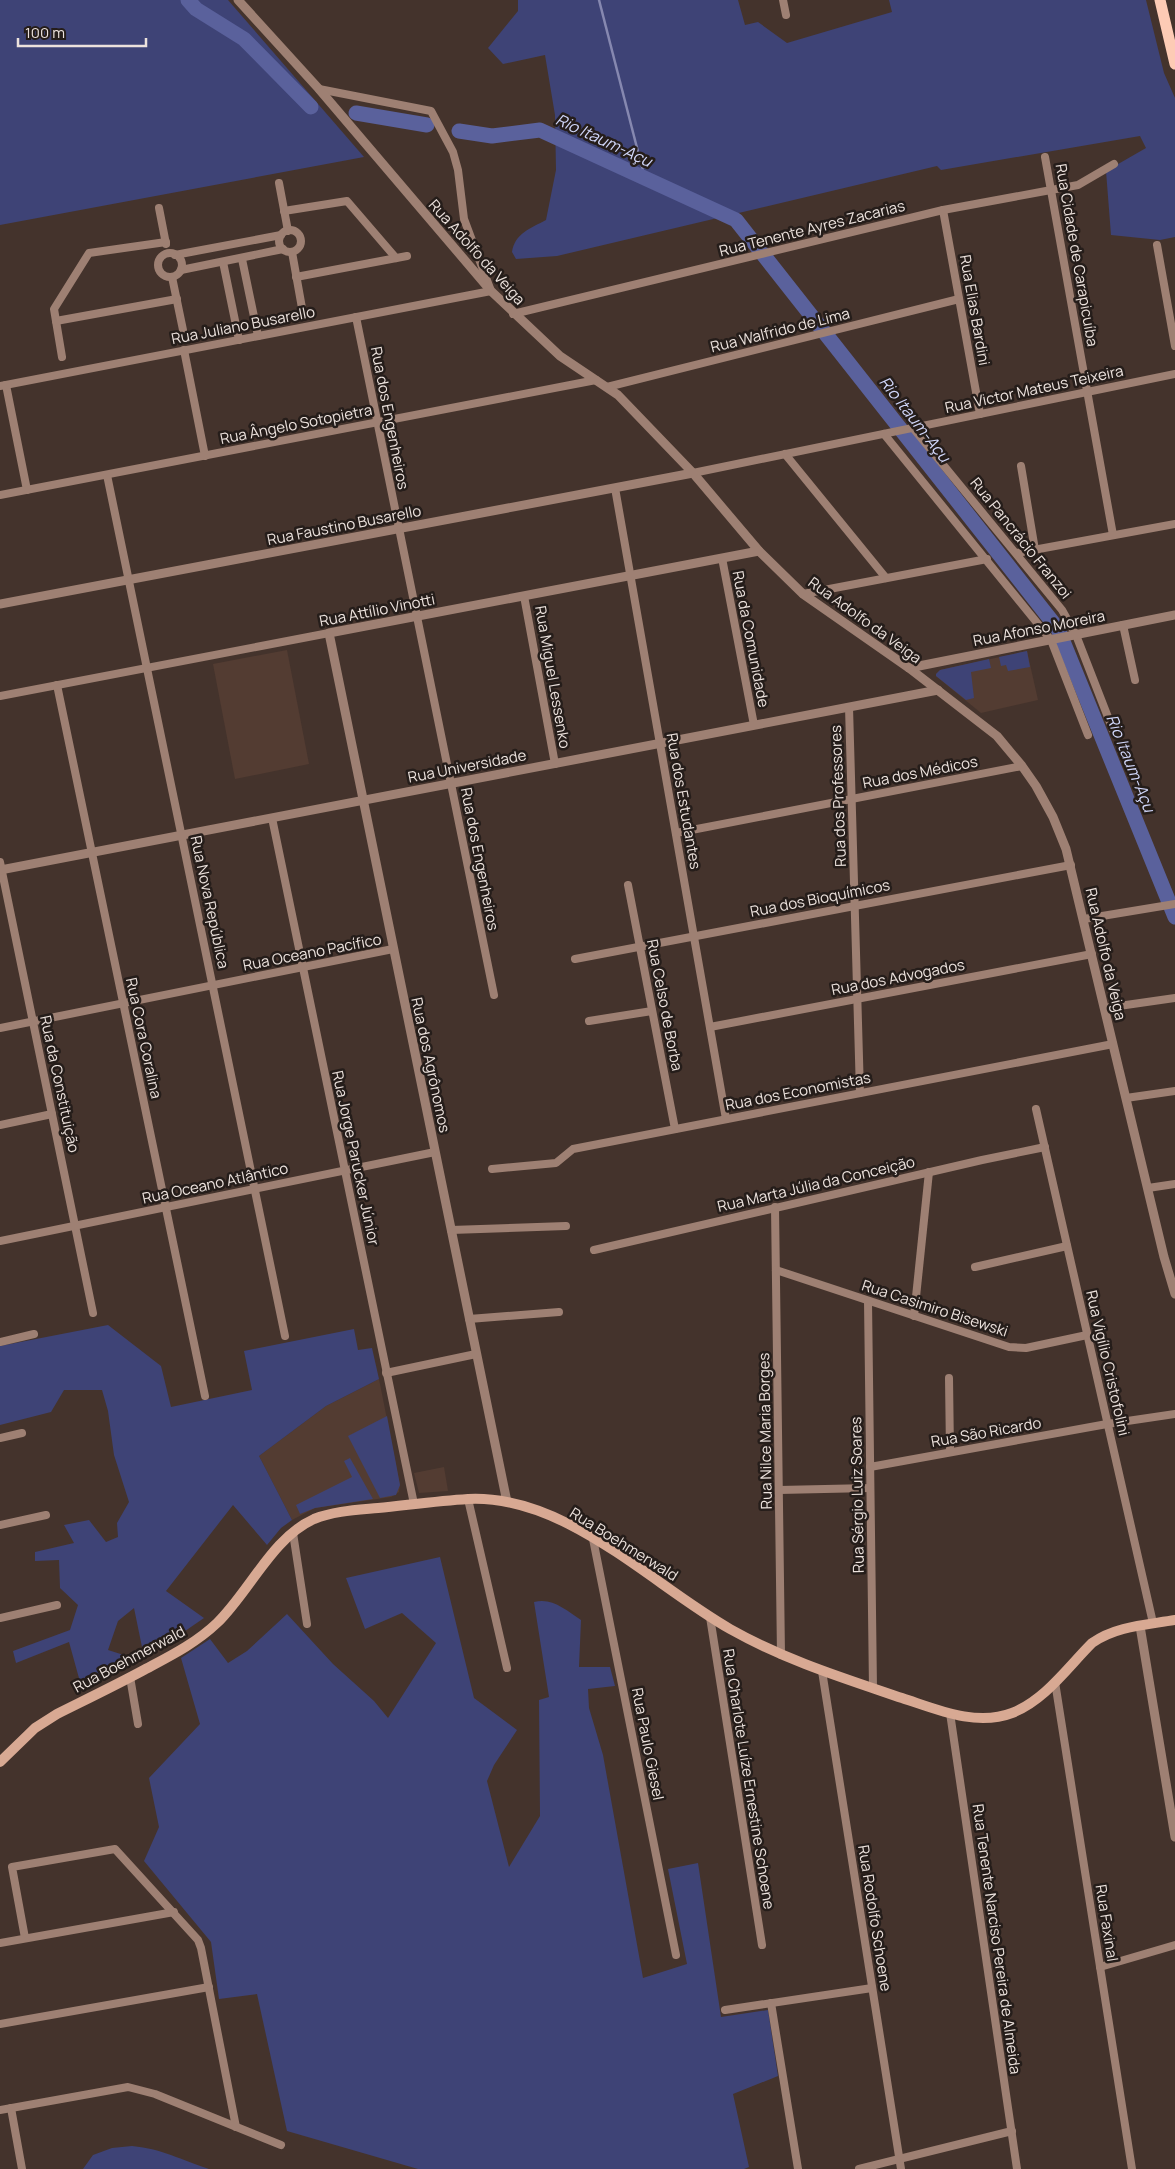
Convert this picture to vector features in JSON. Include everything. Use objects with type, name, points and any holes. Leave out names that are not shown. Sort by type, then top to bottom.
[{"type":"main road","points":[[1160,0],[1168,42],[1175,64]]},
{"type":"main road","name":"Rua Boehmerwald","points":[[0,1762],[36,1728],[57,1714],[191,1644],[216,1623],[293,1533],[313,1520],[328,1515],[414,1504],[468,1499],[506,1502],[548,1515],[593,1539],[710,1617],[781,1655],[822,1671],[950,1713],[981,1718],[1008,1715],[1024,1708],[1037,1699],[1092,1643],[1102,1636],[1118,1629],[1175,1620]]},
{"type":"street","name":"Rua Adolfo da Veiga","points":[[238,0],[319,89],[491,292],[560,356],[607,387],[692,473],[759,550],[803,594],[909,668],[997,736],[1022,766],[1053,817],[1071,865],[1175,1294]]},
{"type":"street","points":[[783,0],[786,14]]},
{"type":"street","points":[[319,89],[431,111],[453,152],[458,170],[464,219],[491,292]]},
{"type":"street","name":"Rua Cidade de Carapicuíba","points":[[1045,157],[1113,536]]},
{"type":"street","name":"Rua Tenente Ayres Zacarias","points":[[514,314],[943,210],[1078,185],[1114,164]]},
{"type":"street","points":[[278,184],[284,211],[285,233],[279,242],[283,249]]},
{"type":"street","points":[[284,211],[347,201],[396,258]]},
{"type":"street","points":[[159,208],[166,242],[172,254],[180,260],[181,270]]},
{"type":"street","name":"Rua Elias Bardini","points":[[943,210],[980,414]]},
{"type":"street","points":[[295,232],[300,237],[298,248],[292,252],[283,249],[181,270],[172,276],[162,274],[159,267],[160,260],[172,254],[295,232]]},
{"type":"street","points":[[62,357],[54,309],[89,253],[166,242]]},
{"type":"street","points":[[1158,245],[1175,346]]},
{"type":"street","points":[[292,252],[302,308]]},
{"type":"street","points":[[296,276],[407,256]]},
{"type":"street","points":[[242,258],[258,336]]},
{"type":"street","points":[[223,262],[239,340]]},
{"type":"street","points":[[172,276],[183,330]]},
{"type":"street","name":"Rua Juliano Busarello","points":[[3,385],[491,292]]},
{"type":"street","points":[[56,322],[177,299]]},
{"type":"street","name":"Rua Walfrido de Lima","points":[[607,387],[959,299]]},
{"type":"street","name":"Rua dos Engenheiros","points":[[356,317],[494,995]]},
{"type":"street","points":[[184,350],[205,456]]},
{"type":"street","name":"Rua Victor Mateus Teixeira","points":[[692,473],[1175,374]]},
{"type":"street","name":"Rua Ângelo Sotopietra","points":[[0,495],[596,380]]},
{"type":"street","points":[[3,385],[27,490]]},
{"type":"street","name":"Rua Pancrácio Franzoi","points":[[910,428],[1018,553],[1062,610],[1113,730]]},
{"type":"street","points":[[884,434],[1054,639],[1088,735]]},
{"type":"street","points":[[785,454],[886,578]]},
{"type":"street","points":[[1021,466],[1035,550]]},
{"type":"street","name":"Rua Faustino Busarello","points":[[0,604],[692,473]]},
{"type":"street","name":"Rua Nova República","points":[[107,475],[285,1336]]},
{"type":"street","name":"Rua dos Estudantes","points":[[615,488],[726,1119]]},
{"type":"street","points":[[1018,553],[1175,524]]},
{"type":"street","name":"Rua Attílio Vinotti","points":[[0,696],[759,550]]},
{"type":"street","name":"Rua da Comunidade","points":[[722,558],[754,725]]},
{"type":"street","points":[[803,594],[987,559]]},
{"type":"street","name":"Rua Miguel Lessenko","points":[[524,596],[554,764]]},
{"type":"street","name":"Rua Afonso Moreira","points":[[909,668],[1175,615]]},
{"type":"street","points":[[1123,625],[1135,680]]},
{"type":"street","name":"Rua dos Agrônomos","points":[[329,633],[506,1502]]},
{"type":"street","name":"Rua Cora Coralina","points":[[57,685],[205,1396]]},
{"type":"street","name":"Rua Universidade","points":[[1,867],[272,818],[938,690]]},
{"type":"street","name":"Rua dos Professores","points":[[849,707],[860,1093]]},
{"type":"street","name":"Rua dos Médicos","points":[[676,833],[1022,766]]},
{"type":"street","name":"Rua Jorge Parucker Júnior","points":[[272,818],[414,1504]]},
{"type":"street","name":"Rua dos Bioquímicos","points":[[575,958],[1071,865]]},
{"type":"street","name":"Rua da Constituição","points":[[1,867],[93,1313]]},
{"type":"street","name":"Rua Celso de Borba","points":[[628,885],[675,1129]]},
{"type":"street","points":[[1084,920],[1175,904]]},
{"type":"street","name":"Rua Oceano Pacífico","points":[[0,1028],[393,949]]},
{"type":"street","name":"Rua dos Advogados","points":[[710,1027],[1092,954]]},
{"type":"street","points":[[1105,1008],[1175,998]]},
{"type":"street","points":[[589,1021],[652,1011]]},
{"type":"street","name":"Rua dos Economistas","points":[[492,1169],[556,1163],[573,1149],[1113,1044]]},
{"type":"street","points":[[1126,1098],[1175,1091]]},
{"type":"street","name":"Rua Vigílio Cristofolini","points":[[1036,1109],[1153,1623]]},
{"type":"street","points":[[0,1124],[52,1114]]},
{"type":"street","name":"Rua Marta Júlia da Conceição","points":[[594,1250],[775,1207],[1045,1147]]},
{"type":"street","name":"Rua Oceano Atlântico","points":[[0,1241],[435,1152]]},
{"type":"street","points":[[914,1316],[929,1172]]},
{"type":"street","points":[[1148,1188],[1175,1184]]},
{"type":"street","name":"Rua Nilce Maria Borges","points":[[775,1207],[781,1655]]},
{"type":"street","points":[[451,1230],[566,1226]]},
{"type":"street","points":[[974,1267],[1067,1246]]},
{"type":"street","name":"Rua Casimiro Bisewski","points":[[776,1270],[1014,1348],[1026,1348],[1087,1335]]},
{"type":"street","name":"Rua Sérgio Luiz Soares","points":[[868,1301],[873,1688]]},
{"type":"street","points":[[469,1319],[558,1312]]},
{"type":"street","points":[[0,1342],[34,1334]]},
{"type":"street","points":[[386,1373],[476,1354]]},
{"type":"street","points":[[949,1378],[950,1452]]},
{"type":"street","name":"Rua São Ricardo","points":[[870,1466],[1175,1414]]},
{"type":"street","points":[[0,1438],[22,1433]]},
{"type":"street","points":[[779,1490],[870,1488]]},
{"type":"street","points":[[468,1499],[507,1668]]},
{"type":"street","points":[[0,1525],[46,1515]]},
{"type":"street","points":[[293,1533],[307,1624]]},
{"type":"street","name":"Rua Paulo Giesel","points":[[593,1539],[676,1955]]},
{"type":"street","points":[[0,1618],[57,1605]]},
{"type":"street","name":"Rua Charlote Luíze Ernestine Schoene","points":[[710,1617],[762,1945]]},
{"type":"street","points":[[1140,1626],[1175,1837]]},
{"type":"street","name":"Rua Rodolfo Schoene","points":[[822,1671],[901,2169]]},
{"type":"street","points":[[130,1677],[138,1724]]},
{"type":"street","name":"Rua Faxinal","points":[[1055,1682],[1132,2169]]},
{"type":"street","name":"Rua Tenente Narciso Pereira de Almeida","points":[[950,1713],[1017,2169]]},
{"type":"street","points":[[24,1938],[12,1867],[115,1849],[198,1940],[236,2127]]},
{"type":"street","points":[[0,1942],[174,1912]]},
{"type":"street","points":[[1100,1967],[1175,1945]]},
{"type":"street","points":[[0,2024],[209,1987]]},
{"type":"street","points":[[725,2010],[872,1988]]},
{"type":"street","points":[[771,2003],[798,2169]]},
{"type":"street","points":[[0,2110],[128,2087],[155,2094],[280,2145]]},
{"type":"street","points":[[12,2108],[22,2169]]},
{"type":"street","points":[[859,2169],[1012,2131]]},
{"type":"shaded area","points":[[0,0],[228,0],[364,157],[0,225]]},
{"type":"shaded area","points":[[518,0],[738,0],[745,25],[758,22],[787,43],[892,12],[889,0],[1146,0],[1164,73],[1175,98],[1175,237],[1160,240],[1111,235],[1106,171],[1146,148],[1140,136],[941,170],[937,166],[557,256],[516,259],[512,252],[516,240],[524,232],[546,220],[556,170],[555,115],[545,55],[503,64],[488,48],[518,11]]},
{"type":"shaded area","points":[[287,650],[309,764],[235,779],[213,664]]},
{"type":"shaded area","points":[[1027,651],[1038,700],[981,713],[936,676],[940,670]]},
{"type":"shaded area","points":[[1027,651],[1030,667],[1008,671],[1006,665],[1001,666],[999,657]]},
{"type":"shaded area","points":[[989,659],[991,668],[971,672],[974,698],[966,700],[936,676],[940,670]]},
{"type":"shaded area","points":[[108,1325],[161,1366],[171,1407],[252,1390],[244,1351],[354,1329],[358,1350],[372,1348],[379,1379],[326,1406],[259,1456],[292,1520],[281,1528],[267,1545],[233,1505],[166,1591],[204,1618],[172,1640],[146,1652],[142,1647],[134,1608],[118,1621],[108,1650],[130,1657],[130,1663],[82,1689],[69,1642],[16,1663],[13,1651],[70,1630],[78,1605],[60,1588],[59,1560],[35,1561],[35,1552],[74,1543],[64,1525],[89,1520],[106,1542],[118,1537],[117,1523],[129,1502],[114,1455],[108,1411],[102,1390],[64,1390],[51,1412],[0,1425],[0,1346]]},
{"type":"shaded area","points":[[379,1379],[400,1485],[399,1492],[391,1497],[315,1508],[292,1520],[259,1456],[326,1406]]},
{"type":"shaded area","points":[[387,1416],[400,1485],[396,1495],[380,1498],[348,1436]]},
{"type":"shaded area","points":[[350,1458],[373,1499],[315,1508],[300,1514],[296,1505],[352,1477],[344,1461]]},
{"type":"shaded area","points":[[444,1467],[448,1491],[419,1493],[414,1473]]},
{"type":"shaded area","points":[[440,1557],[474,1698],[517,1730],[494,1765],[487,1781],[509,1867],[540,1816],[539,1700],[549,1697],[534,1602],[547,1601],[553,1603],[581,1620],[579,1667],[610,1667],[615,1686],[588,1689],[589,1708],[603,1755],[643,1978],[687,1964],[668,1869],[698,1863],[721,2017],[768,2010],[778,2076],[733,2094],[749,2167],[744,2169],[418,2169],[287,2131],[257,1994],[219,1999],[211,1942],[144,1861],[159,1827],[149,1778],[200,1724],[181,1658],[210,1639],[228,1663],[247,1651],[287,1614],[333,1664],[374,1701],[388,1718],[436,1643],[402,1613],[365,1629],[346,1578]]},
{"type":"shaded area","points":[[132,2146],[163,2152],[209,2169],[83,2169],[93,2155],[112,2148]]},
{"type":"waterway","name":"Rio Itaum-Açu","points":[[188,0],[196,9],[244,39],[311,107]]},
{"type":"waterway","points":[[599,0],[645,179]]},
{"type":"waterway","name":"Rio Itaum-Açu","points":[[356,113],[427,125]]},
{"type":"waterway","name":"Rio Itaum-Açu","points":[[459,131],[492,136],[540,130],[736,220],[1058,629],[1175,917]]}]
